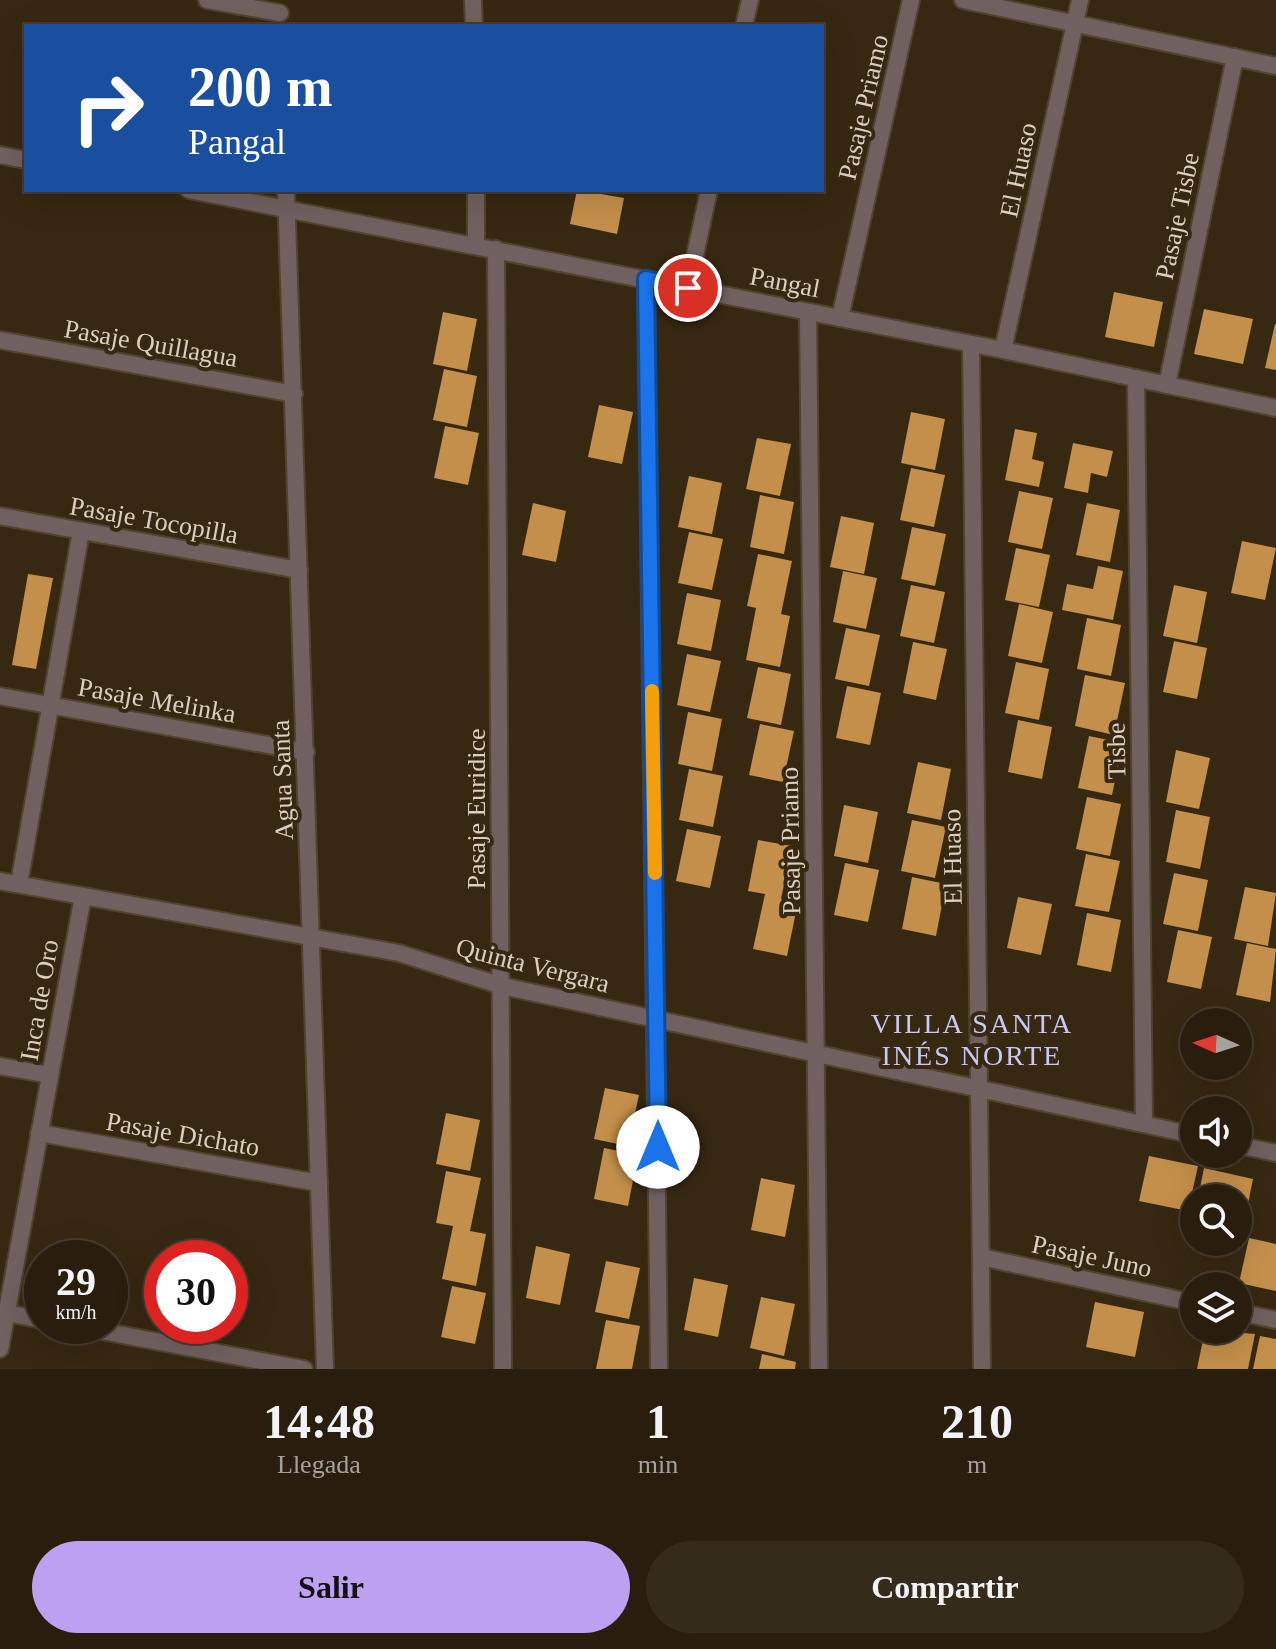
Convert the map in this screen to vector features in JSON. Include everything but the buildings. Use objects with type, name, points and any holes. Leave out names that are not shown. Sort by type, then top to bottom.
[{"type":"street","points":[[207,0],[280,13]]},
{"type":"street","points":[[473,0],[474,24]]},
{"type":"street","points":[[744,24],[750,0]]},
{"type":"street","name":"Pasaje Priamo","points":[[840,318],[911,0]]},
{"type":"street","points":[[963,0],[1276,66]]},
{"type":"street","name":"El Huaso","points":[[1003,350],[1080,0]]},
{"type":"street","name":"Pasaje Tisbe","points":[[1167,385],[1235,57]]},
{"type":"street","points":[[0,155],[24,160]]},
{"type":"street","name":"Pangal","points":[[200,192],[1003,350],[1276,408]]},
{"type":"street","name":"Agua Santa","points":[[286,192],[325,1369]]},
{"type":"street","points":[[476,192],[476,246]]},
{"type":"street","points":[[688,288],[709,192]]},
{"type":"street","name":"Pasaje Euridice","points":[[496,249],[503,1369]]},
{"type":"street","points":[[646,279],[659,1369]]},
{"type":"street","name":"Pasaje Priamo","points":[[808,312],[819,1369]]},
{"type":"street","name":"Pasaje Quillagua","points":[[0,340],[294,394]]},
{"type":"street","name":"El Huaso","points":[[971,344],[982,1369]]},
{"type":"street","name":"Tisbe","points":[[1136,378],[1144,1124]]},
{"type":"street","name":"Pasaje Tocopilla","points":[[0,516],[299,570]]},
{"type":"street","points":[[19,884],[81,531]]},
{"type":"street","name":"Pasaje Melinka","points":[[0,696],[306,752]]},
{"type":"street","name":"Quinta Vergara","points":[[0,881],[399,953],[502,986],[1180,1132]]},
{"type":"street","name":"Inca de Oro","points":[[0,1349],[83,896]]},
{"type":"street","points":[[0,1066],[50,1075]]},
{"type":"street","name":"Pasaje Dichato","points":[[39,1133],[319,1183]]},
{"type":"street","points":[[1252,1148],[1276,1153]]},
{"type":"street","points":[[0,1243],[19,1246]]},
{"type":"street","name":"Pasaje Juno","points":[[981,1257],[1180,1300]]},
{"type":"street","points":[[7,1313],[24,1316]]},
{"type":"street","points":[[1252,1315],[1276,1320]]},
{"type":"street","points":[[128,1336],[304,1369]]},
{"type":"slow traffic","points":[[652,691],[655,873]]},
{"type":"district","name":"VILLA SANTA INÉS NORTE","points":[[972,1039]]},
{"type":"route","points":[[658,1147],[646,279],[688,288]]}]
